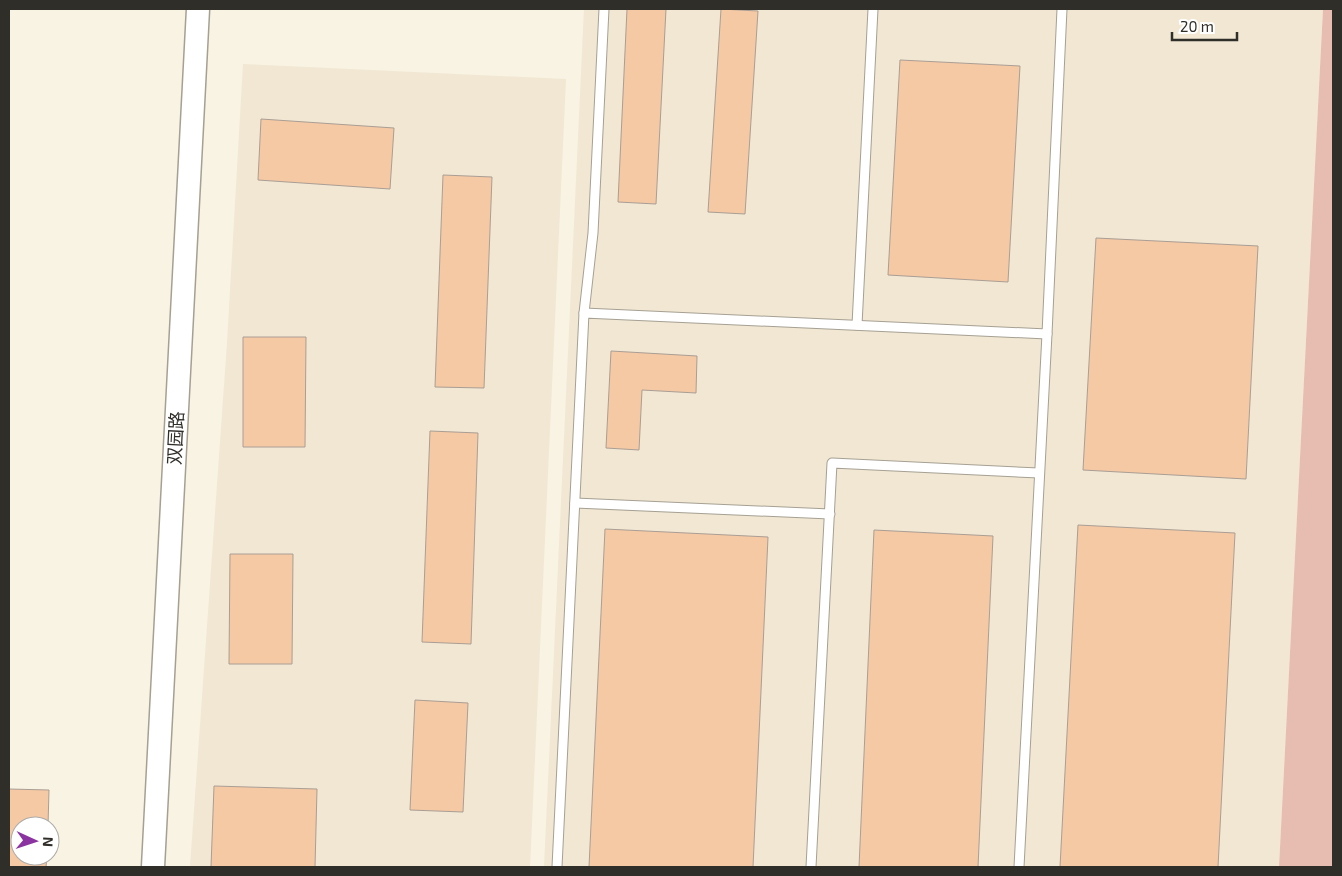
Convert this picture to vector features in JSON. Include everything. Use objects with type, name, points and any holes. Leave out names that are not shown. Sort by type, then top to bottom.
[{"type":"street","name":"双园路","points":[[153,867],[198,9]]},
{"type":"lane","points":[[557,867],[584,313],[593,233],[604,9]]},
{"type":"lane","points":[[857,325],[873,9]]},
{"type":"lane","points":[[1019,867],[1062,9]]},
{"type":"lane","points":[[584,313],[1047,334]]},
{"type":"lane","points":[[810,867],[832,463],[1039,472]]},
{"type":"lane","points":[[575,503],[830,514]]},
{"type":"shaded area","points":[[584,9],[1323,9],[1279,867],[544,867]]},
{"type":"shaded area","points":[[1323,9],[1333,9],[1333,867],[1279,867]]},
{"type":"shaded area","points":[[243,64],[566,79],[530,867],[190,867],[227,343]]},
{"type":"building","points":[[627,9],[666,9],[656,204],[618,202]]},
{"type":"building","points":[[721,9],[758,11],[745,214],[708,212]]},
{"type":"building","points":[[900,60],[1020,66],[1008,282],[888,275]]},
{"type":"building","points":[[261,119],[394,128],[390,189],[258,180]]},
{"type":"building","points":[[443,175],[492,177],[484,388],[435,387]]},
{"type":"building","points":[[1096,238],[1258,246],[1246,479],[1083,470]]},
{"type":"building","points":[[243,337],[306,337],[305,447],[243,447]]},
{"type":"building","points":[[611,351],[697,356],[696,393],[642,390],[639,450],[606,448]]},
{"type":"building","points":[[430,431],[478,433],[471,644],[422,642]]},
{"type":"building","points":[[1078,525],[1235,533],[1218,867],[1060,867]]},
{"type":"building","points":[[605,529],[768,537],[753,867],[589,867]]},
{"type":"building","points":[[874,530],[993,536],[978,867],[859,867]]},
{"type":"building","points":[[230,554],[293,554],[292,664],[229,664]]},
{"type":"building","points":[[415,700],[468,703],[463,812],[410,810]]},
{"type":"building","points":[[214,786],[317,789],[315,867],[211,867]]},
{"type":"building","points":[[9,789],[49,790],[48,816],[10,816],[10,866],[46,867],[9,867]]}]
